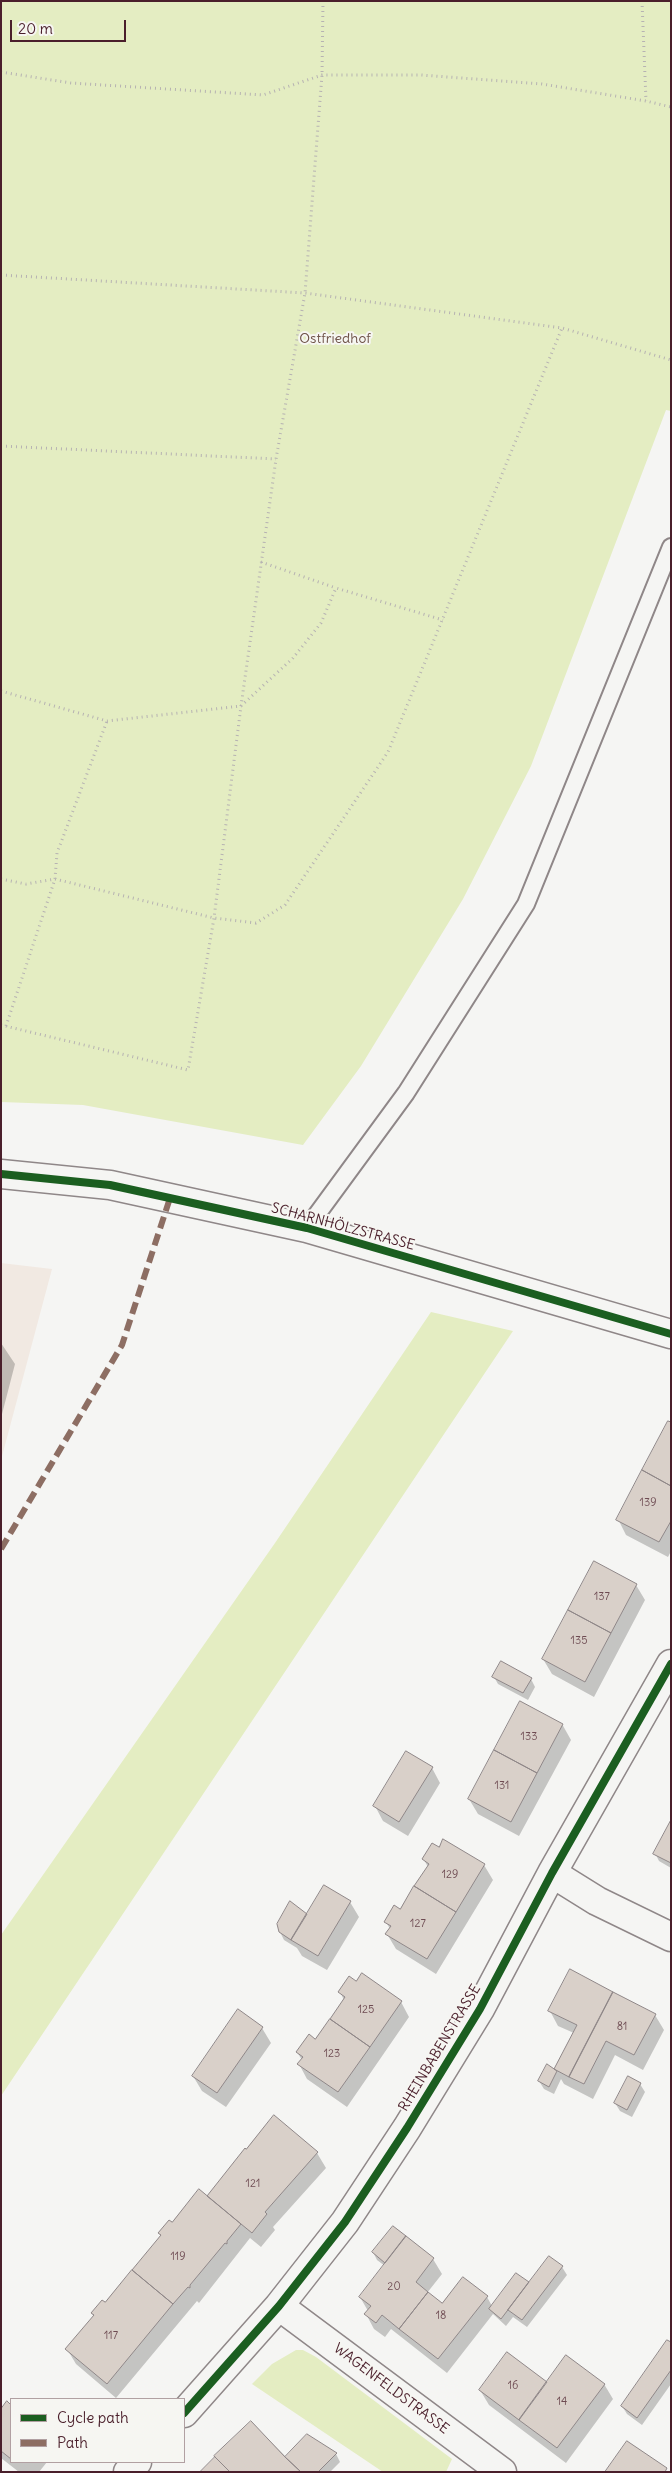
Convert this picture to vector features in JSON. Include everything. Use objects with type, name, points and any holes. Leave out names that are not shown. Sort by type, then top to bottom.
[{"type":"street","name":"SCHARNHÖLZSTRASSE","points":[[1,1174],[110,1185],[307,1228],[671,1334]]},
{"type":"street","name":"RHEINBABENSTRASSE","points":[[185,2412],[279,2306],[345,2222],[480,2009],[552,1873],[671,1664]]},
{"type":"street","points":[[552,1873],[597,1901],[671,1936]]},
{"type":"street","name":"WAGENFELDSTRASSE","points":[[279,2306],[502,2472]]},
{"type":"lane","points":[[307,1228],[406,1093],[526,904],[671,547]]},
{"type":"path","points":[[1,1025],[188,1070],[214,918],[241,706],[276,459],[305,292],[322,75],[323,1]]},
{"type":"path","points":[[642,1],[646,101]]},
{"type":"path","points":[[1,72],[71,83],[263,95],[322,75],[421,75],[532,83],[646,101],[671,108]]},
{"type":"path","points":[[1,275],[305,292],[562,328],[671,360]]},
{"type":"path","points":[[1,879],[26,884],[55,879],[214,918],[256,923],[285,905],[388,752],[562,328]]},
{"type":"path","points":[[1,446],[276,459]]},
{"type":"path","points":[[261,562],[336,588],[443,620]]},
{"type":"path","points":[[1,690],[107,721],[241,706],[293,658],[316,630],[321,623],[336,588]]},
{"type":"path","points":[[6,1026],[55,879],[57,853],[107,721]]},
{"type":"shaded area","points":[[1,1263],[52,1269],[1,1460]]},
{"type":"green space","name":"Ostfriedhof","points":[[1,1],[671,1],[671,411],[666,410],[531,766],[463,899],[361,1066],[303,1145],[83,1105],[1,1102]]},
{"type":"green space","points":[[431,1312],[513,1331],[1,2096],[1,1935],[275,1543]]},
{"type":"green space","points":[[296,2350],[303,2350],[316,2357],[452,2459],[446,2472],[383,2472],[252,2384],[272,2364]]},
{"type":"building","points":[[668,1421],[671,1422],[671,1486],[642,1470]]},
{"type":"building","points":[[642,1470],[671,1486],[671,1521],[659,1542],[616,1520]]},
{"type":"building","points":[[594,1561],[637,1584],[611,1633],[568,1610]]},
{"type":"building","points":[[568,1610],[611,1633],[585,1682],[542,1659]]},
{"type":"building","points":[[501,1661],[532,1678],[523,1693],[492,1677]]},
{"type":"building","points":[[520,1701],[563,1724],[537,1773],[494,1750]]},
{"type":"building","points":[[494,1750],[537,1773],[511,1822],[468,1799]]},
{"type":"building","points":[[406,1751],[433,1767],[399,1822],[373,1806]]},
{"type":"building","points":[[671,1820],[671,1863],[653,1854]]},
{"type":"building","points":[[443,1839],[485,1864],[456,1912],[414,1886],[429,1864],[422,1859],[432,1843],[439,1847]]},
{"type":"building","points":[[324,1885],[351,1901],[318,1956],[291,1940]]},
{"type":"building","points":[[414,1886],[456,1912],[427,1959],[385,1934],[391,1926],[384,1922],[394,1905],[400,1909]]},
{"type":"building","points":[[290,1901],[307,1914],[291,1940],[279,1932],[277,1924]]},
{"type":"building","points":[[570,1969],[613,1992],[569,2077],[554,2069],[577,2025],[548,2011]]},
{"type":"building","points":[[362,1973],[402,2001],[370,2047],[330,2019],[345,1997],[338,1992],[349,1976],[356,1981]]},
{"type":"building","points":[[613,1992],[656,2014],[634,2055],[606,2041],[584,2084],[569,2077]]},
{"type":"building","points":[[238,2009],[263,2027],[217,2093],[192,2076]]},
{"type":"building","points":[[330,2019],[370,2047],[338,2092],[297,2064],[303,2057],[296,2052],[309,2034],[315,2039]]},
{"type":"building","points":[[547,2064],[557,2071],[549,2087],[538,2081]]},
{"type":"building","points":[[628,2076],[641,2083],[627,2110],[614,2103]]},
{"type":"building","points":[[274,2115],[318,2152],[265,2212],[267,2214],[252,2233],[207,2196]]},
{"type":"building","points":[[199,2189],[241,2224],[227,2241],[227,2244],[225,2243],[190,2285],[190,2288],[188,2287],[173,2304],[132,2270],[161,2235],[158,2233],[169,2220],[172,2222]]},
{"type":"building","points":[[393,2226],[406,2236],[385,2263],[372,2252]]},
{"type":"building","points":[[406,2236],[434,2258],[416,2282],[428,2292],[399,2329],[382,2315],[376,2323],[364,2314],[371,2306],[359,2297]]},
{"type":"building","points":[[549,2256],[563,2266],[522,2320],[508,2310]]},
{"type":"building","points":[[132,2270],[173,2304],[107,2384],[65,2349],[94,2315],[91,2313],[102,2300],[105,2302]]},
{"type":"building","points":[[516,2273],[529,2282],[501,2319],[489,2309]]},
{"type":"building","points":[[463,2277],[488,2296],[438,2359],[399,2329],[428,2292],[442,2303]]},
{"type":"building","points":[[667,2340],[671,2342],[671,2370],[637,2418],[621,2406]]},
{"type":"building","points":[[507,2352],[547,2382],[519,2420],[479,2390]]},
{"type":"building","points":[[566,2355],[605,2384],[557,2448],[519,2420]]},
{"type":"building","points":[[7,2401],[10,2404],[10,2458],[1,2451],[1,2409]]},
{"type":"building","points":[[251,2421],[301,2472],[230,2472],[214,2456]]},
{"type":"building","points":[[307,2434],[337,2453],[318,2472],[301,2472],[285,2457]]},
{"type":"building","points":[[627,2441],[667,2468],[665,2472],[605,2472]]},
{"type":"building","points":[[215,2457],[230,2472],[200,2472]]},
{"type":"marked path","points":[[1,1549],[122,1345],[170,1198]]},
{"type":"cycle path","points":[[1,1174],[110,1185],[307,1228],[671,1334]]},
{"type":"cycle path","points":[[185,2412],[279,2306],[345,2222],[407,2128],[480,2009],[552,1873],[671,1664]]}]
